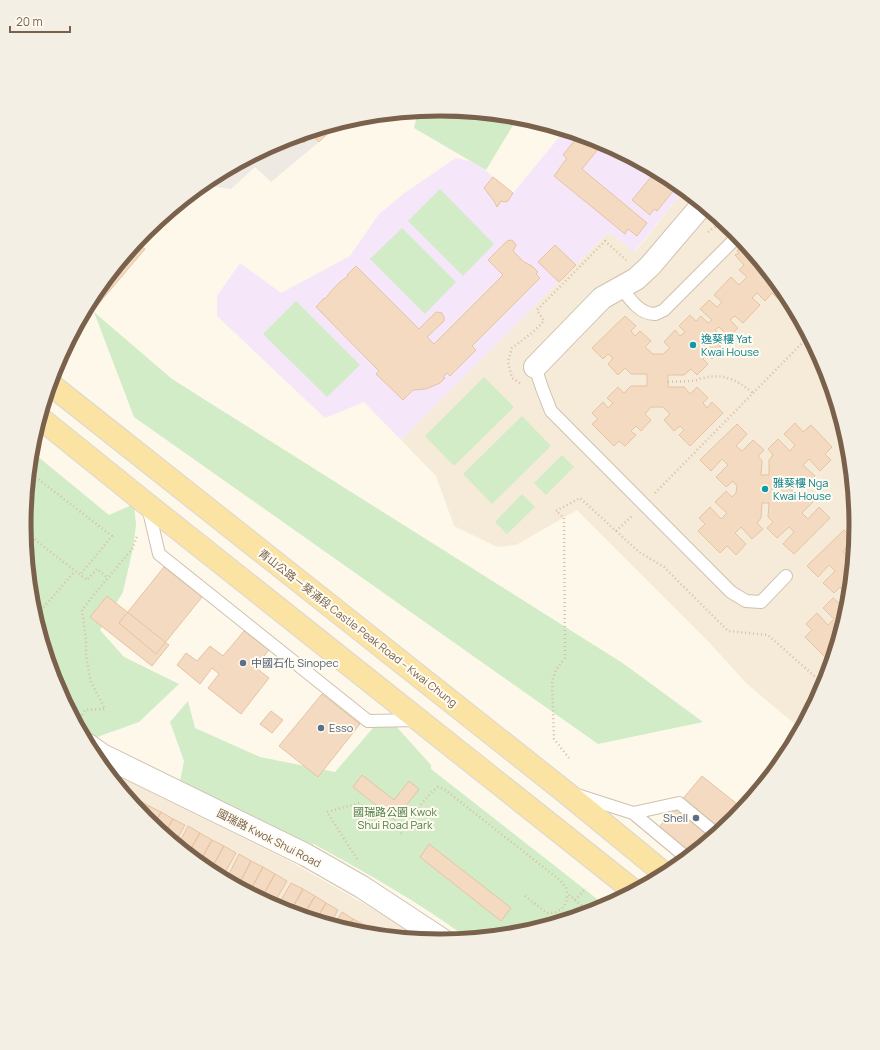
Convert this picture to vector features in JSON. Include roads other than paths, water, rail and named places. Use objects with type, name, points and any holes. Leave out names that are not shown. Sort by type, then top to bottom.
[{"type":"main road","name":"青山公路－葵涌段 Castle Peak Road – Kwai Chung","points":[[55,388],[564,791],[660,870]]},
{"type":"main road","points":[[44,422],[629,887]]},
{"type":"street","points":[[535,367],[602,298],[636,278],[650,266],[698,208]]},
{"type":"street","name":"國瑞路 Kwok Shui Road","points":[[104,758],[306,855],[362,887],[433,934]]},
{"type":"lane","points":[[621,287],[639,308],[656,314],[664,310],[734,240]]},
{"type":"lane","points":[[535,367],[551,411],[731,592],[746,601],[761,602],[786,576]]},
{"type":"lane","points":[[148,505],[158,554],[368,721],[419,720]]},
{"type":"lane","points":[[564,791],[633,814],[682,854]]},
{"type":"lane","points":[[633,814],[679,804],[712,831]]},
{"type":"place","name":"逸葵樓 Yat Kwai House","points":[[693,345]]},
{"type":"place","name":"雅葵樓 Nga Kwai House","points":[[765,489]]},
{"type":"place","name":"中國石化 Sinopec","points":[[243,663]]},
{"type":"place","name":"Esso","points":[[321,728]]},
{"type":"place","name":"Shell","points":[[696,818]]},
{"type":"park label","name":"國瑞路公園 Kwok Shui Road Park","points":[[395,818]]}]
